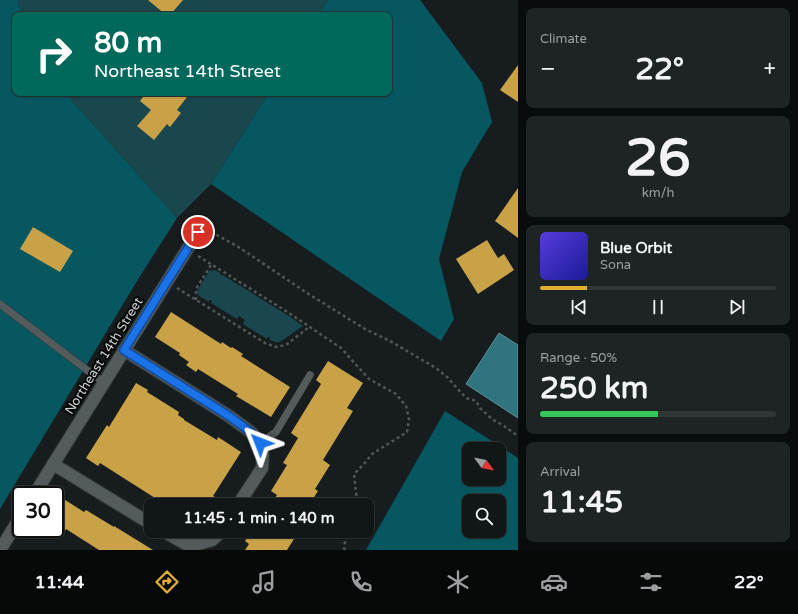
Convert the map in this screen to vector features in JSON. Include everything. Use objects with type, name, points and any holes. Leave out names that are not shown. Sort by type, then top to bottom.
[{"type":"street","name":"Northeast 14th Street","points":[[40,486],[198,232]]},
{"type":"street","points":[[124,350],[229,416],[252,433],[260,443],[263,454],[262,468],[243,498]]},
{"type":"street","points":[[53,464],[144,520]]},
{"type":"street","points":[[0,550],[12,531]]},
{"type":"street","points":[[175,538],[186,544],[198,544],[214,538]]},
{"type":"lane","points":[[0,304],[104,383]]},
{"type":"lane","points":[[260,443],[276,432],[310,375]]},
{"type":"path","points":[[198,232],[206,237],[210,231],[237,246],[307,294],[365,329],[390,341],[436,368],[447,377],[466,398],[476,401],[480,408],[492,419],[518,436]]},
{"type":"path","points":[[194,254],[289,313],[341,348],[369,379],[396,394],[406,406],[409,419],[407,432],[372,454],[354,474],[357,498]]},
{"type":"path","points":[[196,300],[196,289],[211,265]]},
{"type":"path","points":[[175,286],[265,343],[276,347],[286,345],[309,327]]},
{"type":"path","points":[[345,550],[346,538]]},
{"type":"shaded area","points":[[0,0],[19,0],[18,4],[22,12],[12,12],[12,96],[68,96],[177,218],[137,281],[14,486],[12,486],[12,489],[0,509]]},
{"type":"shaded area","points":[[19,0],[328,0],[320,12],[22,12],[18,4]]},
{"type":"shaded area","points":[[328,0],[420,0],[482,83],[492,122],[462,172],[439,259],[454,319],[441,341],[211,184],[267,96],[392,96],[392,12],[320,12]]},
{"type":"shaded area","points":[[68,96],[267,96],[211,184],[177,218]]},
{"type":"shaded area","points":[[215,270],[220,273],[221,276],[221,274],[303,326],[280,342],[275,342],[270,340],[270,337],[267,339],[243,324],[245,320],[239,316],[237,319],[211,303],[211,300],[209,300],[209,302],[205,299],[206,298],[204,299],[198,295],[197,291],[209,271]]},
{"type":"shaded area","points":[[499,333],[518,345],[518,418],[466,384]]},
{"type":"shaded area","points":[[445,411],[493,442],[462,442],[462,486],[506,486],[506,450],[518,458],[518,550],[366,550]]},
{"type":"building","points":[[148,0],[183,0],[173,12],[162,12]]},
{"type":"building","points":[[518,65],[518,102],[500,90]]},
{"type":"building","points":[[144,96],[188,96],[177,110],[181,113],[170,127],[167,124],[154,140],[137,126],[151,110],[140,101]]},
{"type":"building","points":[[518,188],[518,238],[495,221]]},
{"type":"building","points":[[33,227],[73,251],[60,272],[20,249]]},
{"type":"building","points":[[487,240],[498,258],[504,254],[514,270],[478,294],[456,259]]},
{"type":"building","points":[[171,312],[221,344],[222,342],[231,348],[232,347],[243,354],[241,356],[290,387],[271,417],[236,396],[238,394],[198,369],[196,372],[186,365],[189,362],[179,355],[180,353],[155,337]]},
{"type":"building","points":[[328,361],[363,383],[347,408],[353,411],[323,460],[330,465],[315,489],[318,491],[314,498],[275,498],[277,495],[271,491],[287,465],[283,463],[298,438],[291,433],[321,384],[316,380]]},
{"type":"building","points":[[136,383],[148,390],[147,392],[179,412],[178,415],[184,420],[217,440],[218,437],[241,452],[213,496],[214,498],[155,498],[100,463],[98,466],[86,458],[107,425],[109,427]]},
{"type":"building","points":[[64,499],[84,512],[86,510],[153,550],[99,550],[66,529],[64,533]]},
{"type":"building","points":[[247,538],[295,538],[287,550],[245,550],[249,544],[245,541]]},
{"type":"route","points":[[198,232],[124,350],[229,416],[252,433],[260,443]]}]
